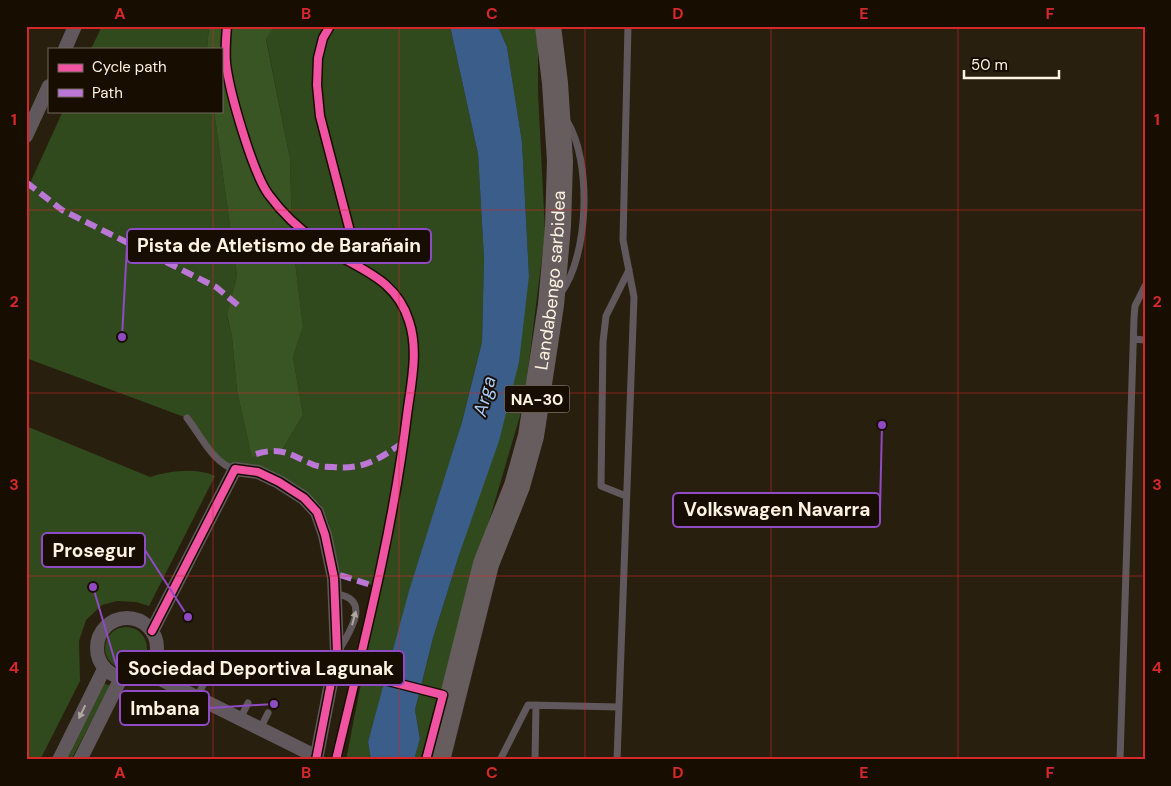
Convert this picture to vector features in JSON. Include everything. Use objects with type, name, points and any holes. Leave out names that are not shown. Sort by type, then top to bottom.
[{"type":"highway","name":"Landabengo sarbidea","points":[[437,760],[486,564],[517,486],[531,436],[551,305],[558,226],[560,170],[557,106],[548,26]]},
{"type":"street","points":[[65,48],[75,26]]},
{"type":"street","points":[[26,136],[48,88]]},
{"type":"street","points":[[146,672],[316,759],[337,652],[335,594],[330,553],[316,512],[304,498],[279,482],[258,472],[235,469],[152,632]]},
{"type":"street","points":[[127,618],[145,624],[152,632],[157,648],[156,656],[146,672],[133,678],[121,678],[104,669],[99,660],[97,641],[108,624],[127,618]]},
{"type":"street","points":[[59,760],[104,669]]},
{"type":"street","points":[[80,760],[121,678]]},
{"type":"lane","points":[[617,760],[634,296],[623,240],[628,26]]},
{"type":"lane","points":[[626,496],[601,486],[603,342],[606,316],[629,270]]},
{"type":"lane","points":[[1120,760],[1135,306],[1145,286]]},
{"type":"lane","points":[[1134,340],[1145,340]]},
{"type":"lane","points":[[187,418],[214,455],[226,467],[235,469]]},
{"type":"lane","points":[[335,594],[346,595],[354,600],[356,608],[351,627],[337,652]]},
{"type":"lane","points":[[197,697],[205,681]]},
{"type":"lane","points":[[240,719],[248,703]]},
{"type":"lane","points":[[500,760],[528,705],[619,707]]},
{"type":"lane","points":[[535,760],[536,705]]},
{"type":"lane","points":[[260,729],[268,713]]},
{"type":"green space","points":[[102,26],[209,26],[207,48],[91,48]]},
{"type":"green space","points":[[209,26],[275,26],[266,39],[290,159],[292,236],[303,327],[293,357],[303,415],[282,450],[270,450],[252,457],[237,391],[232,337],[227,315],[237,276],[214,112],[222,112],[222,48],[207,48]]},
{"type":"green space","points":[[275,26],[450,26],[478,154],[484,258],[482,342],[462,422],[368,742],[371,760],[346,760],[385,561],[372,585],[340,575],[329,524],[320,504],[285,478],[235,469],[214,455],[187,418],[26,358],[26,192],[63,112],[214,112],[237,276],[227,316],[232,337],[237,391],[252,456],[270,450],[282,450],[303,415],[293,357],[303,327],[292,236],[290,159],[266,38]]},
{"type":"green space","points":[[498,26],[538,26],[538,92],[545,232],[524,402],[480,552],[426,760],[414,760],[420,739],[415,710],[433,638],[459,555],[529,276],[522,142],[507,47]]},
{"type":"green space","points":[[26,426],[150,477],[182,471],[207,473],[215,476],[149,606],[136,602],[117,601],[102,605],[86,620],[79,641],[80,681],[40,760],[26,760]]},
{"type":"green space","points":[[130,627],[138,630],[144,636],[147,648],[144,660],[138,666],[122,669],[114,666],[108,660],[105,644],[108,636],[114,630]]},
{"type":"green space","points":[[104,683],[110,686],[71,760],[67,760]]},
{"type":"water","name":"Arga","points":[[450,26],[498,26],[507,47],[522,142],[529,276],[519,362],[499,441],[459,555],[433,638],[415,710],[420,739],[414,760],[371,760],[368,742],[409,591],[462,422],[482,342],[484,258],[478,154]]},
{"type":"marked path","points":[[26,182],[62,210],[216,287],[239,306]]},
{"type":"marked path","points":[[256,454],[280,451],[314,465],[354,467],[371,462],[404,442]]},
{"type":"marked path","points":[[340,575],[377,587]]},
{"type":"cycle path","points":[[227,26],[226,63],[228,76],[249,151],[269,195],[286,215],[313,238],[332,252],[372,274],[384,283],[403,306],[412,332],[414,356],[412,380],[394,502],[367,631],[336,760]]},
{"type":"cycle path","points":[[330,26],[323,38],[318,58],[317,85],[320,116],[359,266]]},
{"type":"cycle path","points":[[152,631],[235,469],[258,472],[279,482],[304,498],[317,512],[325,535],[334,578],[337,652],[316,760]]},
{"type":"cycle path","points":[[357,673],[443,695],[426,760]]},
{"type":"place","name":"Pista de Atletismo de Barañain","points":[[122,337]]},
{"type":"place","name":"Volkswagen Navarra","points":[[882,425]]},
{"type":"place","name":"Sociedad Deportiva Lagunak","points":[[93,587]]},
{"type":"place","name":"Prosegur","points":[[188,617]]},
{"type":"place","name":"Imbana","points":[[274,704]]}]
